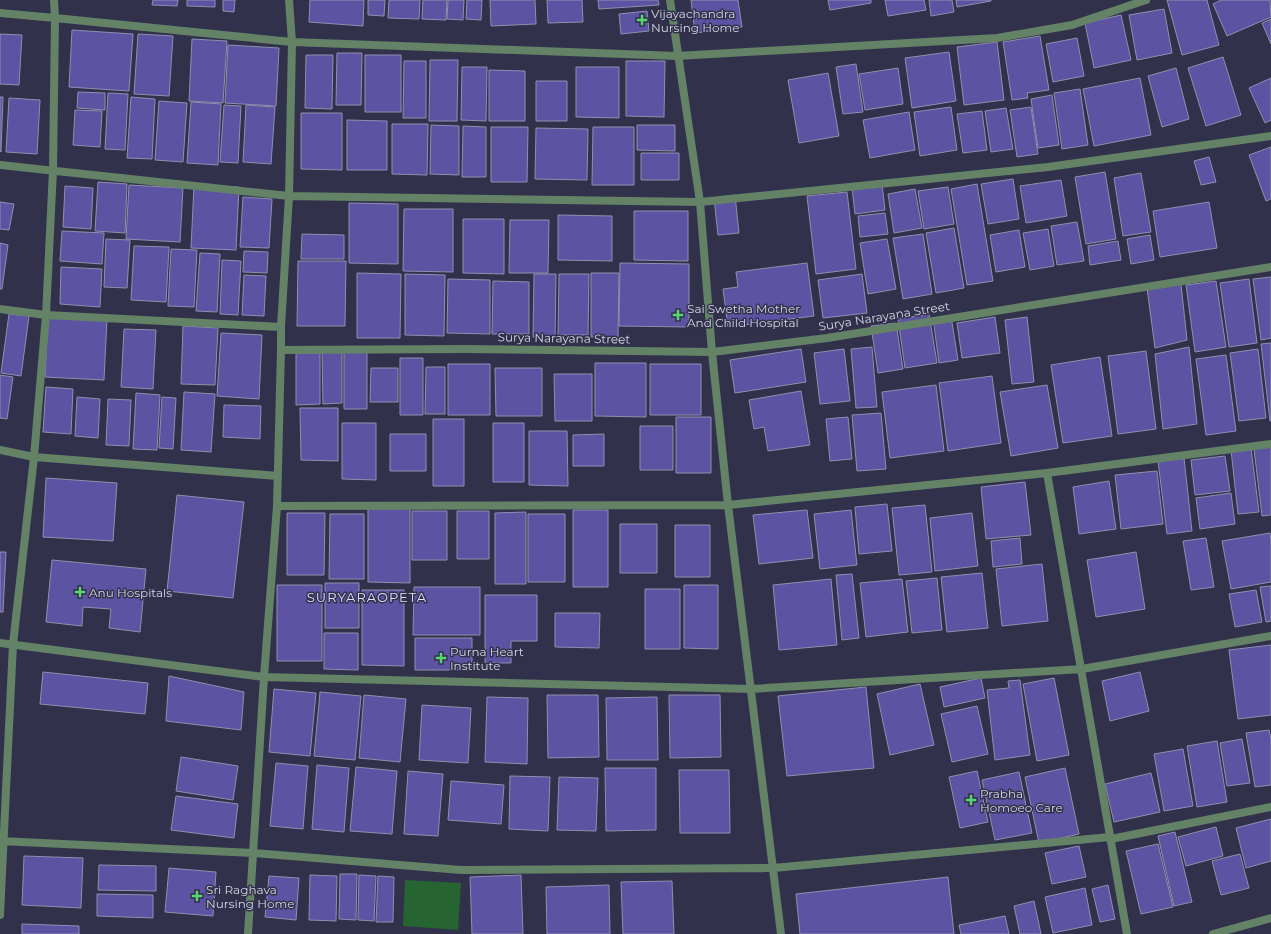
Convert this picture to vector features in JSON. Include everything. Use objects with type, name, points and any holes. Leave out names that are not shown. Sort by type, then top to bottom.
[{"type":"street","points":[[0,915],[2,841],[13,644],[34,457],[46,315],[53,170],[56,18],[54,0]]},
{"type":"street","points":[[248,934],[264,677],[277,506],[281,327],[289,196],[292,42],[290,0]]},
{"type":"street","points":[[670,0],[677,56],[700,202],[712,352],[728,506],[781,934]]},
{"type":"street","points":[[0,14],[56,18],[292,42],[677,56],[997,38],[1072,25],[1146,0]]},
{"type":"street","points":[[0,165],[289,196],[700,202],[1048,167],[1271,136]]},
{"type":"street","name":"Surya Narayana Street","points":[[281,350],[473,349],[712,352],[827,338],[1271,267]]},
{"type":"street","points":[[0,310],[46,315],[281,327]]},
{"type":"street","points":[[277,506],[728,506],[1047,473],[1271,444]]},
{"type":"street","points":[[0,450],[34,457],[278,476]]},
{"type":"street","points":[[1047,473],[1127,934]]},
{"type":"street","points":[[0,643],[264,677],[751,689],[1082,668],[1271,636]]},
{"type":"street","points":[[2,841],[253,853],[461,870],[773,868],[1110,837],[1111,839],[1271,807]]},
{"type":"street","points":[[1213,934],[1271,918]]},
{"type":"green space","points":[[405,880],[461,883],[458,930],[403,926]]},
{"type":"building","points":[[153,0],[178,0],[177,6],[152,5]]},
{"type":"building","points":[[187,0],[215,0],[215,7],[187,6]]},
{"type":"building","points":[[223,0],[235,0],[234,12],[223,11]]},
{"type":"building","points":[[310,0],[364,0],[363,26],[309,22]]},
{"type":"building","points":[[368,0],[385,0],[384,16],[368,15]]},
{"type":"building","points":[[389,0],[420,0],[419,19],[388,18]]},
{"type":"building","points":[[423,0],[447,0],[446,20],[422,19]]},
{"type":"building","points":[[448,0],[464,0],[463,20],[447,19]]},
{"type":"building","points":[[467,0],[482,0],[481,20],[466,19]]},
{"type":"building","points":[[490,0],[535,0],[536,24],[491,26]]},
{"type":"building","points":[[547,0],[582,0],[583,22],[548,23]]},
{"type":"building","points":[[598,0],[658,0],[659,5],[599,9]]},
{"type":"building","points":[[691,0],[738,0],[742,27],[695,33]]},
{"type":"building","points":[[828,0],[871,0],[871,3],[830,10]]},
{"type":"building","points":[[885,0],[924,0],[926,10],[888,16]]},
{"type":"building","points":[[929,0],[952,0],[954,12],[931,16]]},
{"type":"building","points":[[956,0],[991,0],[991,1],[957,7]]},
{"type":"building","points":[[1167,0],[1207,0],[1219,45],[1182,55]]},
{"type":"building","points":[[1221,0],[1270,0],[1271,17],[1227,36],[1213,4]]},
{"type":"building","points":[[1164,9],[1172,53],[1137,60],[1129,15]]},
{"type":"building","points":[[647,11],[649,31],[621,34],[619,14]]},
{"type":"building","points":[[1121,15],[1131,60],[1094,68],[1085,23]]},
{"type":"building","points":[[1271,19],[1271,44],[1262,23]]},
{"type":"building","points":[[72,30],[133,34],[129,91],[69,87]]},
{"type":"building","points":[[0,34],[22,35],[19,85],[0,84]]},
{"type":"building","points":[[138,34],[173,36],[169,96],[134,94]]},
{"type":"building","points":[[1040,36],[1049,90],[1027,93],[1028,98],[1012,100],[1003,42]]},
{"type":"building","points":[[1077,38],[1084,76],[1053,82],[1046,44]]},
{"type":"building","points":[[192,39],[227,41],[223,103],[189,101]]},
{"type":"building","points":[[997,42],[1004,100],[964,105],[957,47]]},
{"type":"building","points":[[228,45],[279,48],[276,106],[225,103]]},
{"type":"building","points":[[949,52],[956,101],[912,108],[905,58]]},
{"type":"building","points":[[337,53],[362,53],[361,105],[336,105]]},
{"type":"building","points":[[306,55],[333,55],[332,109],[305,108]]},
{"type":"building","points":[[365,55],[401,55],[401,112],[365,112]]},
{"type":"building","points":[[1223,57],[1241,115],[1206,126],[1188,68]]},
{"type":"building","points":[[430,60],[458,60],[457,121],[429,121]]},
{"type":"building","points":[[404,61],[426,61],[426,118],[403,118]]},
{"type":"building","points":[[626,61],[665,61],[664,117],[626,116]]},
{"type":"building","points":[[856,64],[863,112],[843,114],[836,67]]},
{"type":"building","points":[[462,67],[487,67],[486,121],[461,120]]},
{"type":"building","points":[[576,67],[619,67],[619,118],[576,117]]},
{"type":"building","points":[[898,68],[903,104],[865,110],[859,74]]},
{"type":"building","points":[[1176,68],[1189,119],[1162,127],[1148,76]]},
{"type":"building","points":[[489,70],[525,71],[525,121],[489,121]]},
{"type":"building","points":[[828,73],[839,136],[799,143],[788,80]]},
{"type":"building","points":[[1140,78],[1151,135],[1094,146],[1083,89]]},
{"type":"building","points":[[1271,78],[1271,120],[1265,123],[1249,88]]},
{"type":"building","points":[[536,81],[567,81],[567,121],[536,121]]},
{"type":"building","points":[[1080,89],[1088,145],[1062,149],[1054,93]]},
{"type":"building","points":[[78,92],[105,93],[105,110],[77,108]]},
{"type":"building","points":[[108,93],[128,94],[125,150],[105,149]]},
{"type":"building","points":[[1052,95],[1059,145],[1038,148],[1031,99]]},
{"type":"building","points":[[0,97],[3,97],[1,152],[0,151]]},
{"type":"building","points":[[131,97],[155,99],[152,159],[127,158]]},
{"type":"building","points":[[9,98],[40,100],[37,154],[6,152]]},
{"type":"building","points":[[159,101],[187,103],[183,162],[155,160]]},
{"type":"building","points":[[191,102],[221,104],[218,165],[187,163]]},
{"type":"building","points":[[224,105],[241,106],[238,163],[220,162]]},
{"type":"building","points":[[246,105],[275,107],[271,164],[243,162]]},
{"type":"building","points":[[951,107],[957,150],[920,156],[914,112]]},
{"type":"building","points":[[1031,107],[1038,154],[1017,157],[1010,110]]},
{"type":"building","points":[[1006,108],[1013,149],[991,152],[985,111]]},
{"type":"building","points":[[75,110],[102,111],[100,147],[73,145]]},
{"type":"building","points":[[982,111],[987,150],[963,153],[957,114]]},
{"type":"building","points":[[909,112],[915,150],[870,158],[863,120]]},
{"type":"building","points":[[301,113],[342,113],[342,170],[301,169]]},
{"type":"building","points":[[347,120],[387,121],[387,170],[347,170]]},
{"type":"building","points":[[392,124],[428,124],[427,175],[392,174]]},
{"type":"building","points":[[431,125],[459,126],[459,175],[430,174]]},
{"type":"building","points":[[637,125],[675,125],[675,151],[637,150]]},
{"type":"building","points":[[463,126],[486,127],[486,177],[462,177]]},
{"type":"building","points":[[491,127],[528,127],[527,182],[491,182]]},
{"type":"building","points":[[593,127],[634,127],[634,185],[592,185]]},
{"type":"building","points":[[536,128],[588,129],[587,180],[535,179]]},
{"type":"building","points":[[1271,147],[1271,199],[1266,201],[1249,155]]},
{"type":"building","points":[[641,153],[679,153],[679,180],[641,180]]},
{"type":"building","points":[[1209,157],[1216,182],[1201,185],[1194,161]]},
{"type":"building","points":[[1105,172],[1116,239],[1086,244],[1075,177]]},
{"type":"building","points":[[1141,173],[1151,232],[1123,236],[1114,178]]},
{"type":"building","points":[[1013,179],[1019,219],[988,224],[981,184]]},
{"type":"building","points":[[1061,180],[1067,216],[1026,223],[1020,186]]},
{"type":"building","points":[[98,182],[127,184],[125,233],[95,231]]},
{"type":"building","points":[[882,184],[885,210],[855,214],[852,187]]},
{"type":"building","points":[[977,184],[993,281],[967,285],[951,189]]},
{"type":"building","points":[[129,185],[183,188],[180,242],[126,239]]},
{"type":"building","points":[[194,185],[239,187],[236,250],[191,248]]},
{"type":"building","points":[[65,186],[93,188],[91,229],[63,227]]},
{"type":"building","points":[[948,187],[954,224],[924,229],[918,191]]},
{"type":"building","points":[[915,189],[922,228],[894,233],[888,194]]},
{"type":"building","points":[[847,192],[856,269],[816,274],[807,196]]},
{"type":"building","points":[[735,195],[739,233],[718,235],[714,198]]},
{"type":"building","points":[[243,197],[272,199],[269,248],[240,247]]},
{"type":"building","points":[[0,202],[14,204],[9,230],[0,229]]},
{"type":"building","points":[[1209,202],[1217,248],[1160,257],[1153,211]]},
{"type":"building","points":[[349,203],[398,204],[398,264],[349,263]]},
{"type":"building","points":[[404,209],[453,209],[453,272],[403,271]]},
{"type":"building","points":[[634,211],[688,211],[688,261],[634,260]]},
{"type":"building","points":[[885,213],[888,234],[860,237],[858,216]]},
{"type":"building","points":[[558,215],[612,216],[612,261],[558,260]]},
{"type":"building","points":[[463,219],[504,219],[504,274],[463,273]]},
{"type":"building","points":[[510,220],[549,220],[548,273],[509,273]]},
{"type":"building","points":[[1077,222],[1084,261],[1057,265],[1051,226]]},
{"type":"building","points":[[954,228],[964,288],[936,293],[926,233]]},
{"type":"building","points":[[1048,229],[1054,266],[1030,270],[1023,233]]},
{"type":"building","points":[[1019,230],[1025,267],[996,272],[990,235]]},
{"type":"building","points":[[62,231],[104,233],[102,264],[60,261]]},
{"type":"building","points":[[302,234],[344,235],[344,259],[301,259]]},
{"type":"building","points":[[923,234],[932,294],[903,299],[893,238]]},
{"type":"building","points":[[1150,235],[1154,260],[1131,264],[1127,239]]},
{"type":"building","points":[[106,239],[130,240],[127,288],[104,287]]},
{"type":"building","points":[[887,239],[896,289],[868,294],[860,243]]},
{"type":"building","points":[[1118,241],[1121,260],[1090,265],[1088,246]]},
{"type":"building","points":[[0,243],[8,245],[2,289],[0,289]]},
{"type":"building","points":[[134,246],[169,247],[166,302],[131,300]]},
{"type":"building","points":[[171,249],[197,250],[194,307],[168,306]]},
{"type":"building","points":[[244,251],[268,252],[267,273],[243,272]]},
{"type":"building","points":[[200,253],[220,254],[217,312],[196,311]]},
{"type":"building","points":[[222,260],[241,261],[238,315],[220,314]]},
{"type":"building","points":[[298,261],[346,261],[345,326],[297,326]]},
{"type":"building","points":[[620,263],[689,264],[689,327],[619,326]]},
{"type":"building","points":[[807,263],[814,316],[728,327],[723,289],[738,287],[736,272]]},
{"type":"building","points":[[61,267],[102,269],[100,307],[60,304]]},
{"type":"building","points":[[357,273],[401,274],[400,338],[357,338]]},
{"type":"building","points":[[591,273],[619,273],[618,338],[591,337]]},
{"type":"building","points":[[405,274],[445,275],[444,336],[405,335]]},
{"type":"building","points":[[534,274],[556,274],[555,338],[533,337]]},
{"type":"building","points":[[559,274],[589,274],[588,335],[558,335]]},
{"type":"building","points":[[862,274],[867,313],[823,318],[818,280]]},
{"type":"building","points":[[244,275],[266,276],[264,316],[242,315]]},
{"type":"building","points":[[1271,277],[1271,338],[1261,340],[1253,279]]},
{"type":"building","points":[[448,279],[490,280],[490,334],[447,333]]},
{"type":"building","points":[[1249,279],[1257,343],[1229,347],[1220,283]]},
{"type":"building","points":[[493,281],[529,282],[529,334],[492,334]]},
{"type":"building","points":[[1216,281],[1226,347],[1195,352],[1186,285]]},
{"type":"building","points":[[1181,284],[1187,340],[1155,348],[1147,288]]},
{"type":"building","points":[[9,314],[29,316],[21,376],[1,373]]},
{"type":"building","points":[[929,314],[937,363],[905,368],[898,319]]},
{"type":"building","points":[[48,316],[107,319],[104,380],[45,377]]},
{"type":"building","points":[[951,316],[958,360],[939,363],[933,318]]},
{"type":"building","points":[[995,317],[1000,353],[962,358],[957,323]]},
{"type":"building","points":[[1027,317],[1034,382],[1012,384],[1005,320]]},
{"type":"building","points":[[896,323],[903,369],[878,373],[871,326]]},
{"type":"building","points":[[183,326],[218,328],[215,385],[181,384]]},
{"type":"building","points":[[124,329],[156,330],[153,389],[121,387]]},
{"type":"building","points":[[221,333],[262,335],[259,399],[217,396]]},
{"type":"building","points":[[1271,343],[1271,421],[1270,421],[1261,344]]},
{"type":"building","points":[[872,347],[877,407],[856,408],[851,349]]},
{"type":"building","points":[[1189,347],[1197,424],[1163,429],[1155,354]]},
{"type":"building","points":[[801,349],[806,382],[735,393],[730,360]]},
{"type":"building","points":[[844,349],[850,401],[820,404],[814,353]]},
{"type":"building","points":[[1258,349],[1266,418],[1239,421],[1230,353]]},
{"type":"building","points":[[322,350],[342,350],[342,403],[323,404]]},
{"type":"building","points":[[344,351],[367,351],[367,409],[344,409]]},
{"type":"building","points":[[1146,351],[1156,429],[1118,434],[1108,356]]},
{"type":"building","points":[[296,353],[320,353],[320,404],[296,405]]},
{"type":"building","points":[[1226,355],[1236,431],[1206,435],[1196,359]]},
{"type":"building","points":[[1100,357],[1112,436],[1063,443],[1051,365]]},
{"type":"building","points":[[400,358],[423,358],[423,415],[400,415]]},
{"type":"building","points":[[595,363],[646,363],[646,417],[595,416]]},
{"type":"building","points":[[448,364],[490,364],[490,415],[448,415]]},
{"type":"building","points":[[650,364],[701,364],[701,415],[650,415]]},
{"type":"building","points":[[426,367],[445,367],[445,414],[425,414]]},
{"type":"building","points":[[371,368],[398,368],[398,402],[370,402]]},
{"type":"building","points":[[495,368],[542,368],[542,416],[496,416]]},
{"type":"building","points":[[554,374],[592,374],[592,421],[555,421]]},
{"type":"building","points":[[0,375],[13,377],[7,419],[0,418]]},
{"type":"building","points":[[992,376],[1001,443],[948,451],[939,383]]},
{"type":"building","points":[[936,385],[944,451],[890,458],[882,392]]},
{"type":"building","points":[[1047,385],[1058,448],[1011,456],[1000,392]]},
{"type":"building","points":[[46,387],[73,389],[71,434],[43,432]]},
{"type":"building","points":[[801,391],[810,445],[768,451],[764,427],[754,429],[749,400]]},
{"type":"building","points":[[184,392],[215,394],[211,452],[181,450]]},
{"type":"building","points":[[136,393],[160,395],[157,450],[133,449]]},
{"type":"building","points":[[77,397],[100,399],[98,438],[75,436]]},
{"type":"building","points":[[162,397],[176,398],[173,449],[159,448]]},
{"type":"building","points":[[108,399],[131,400],[129,446],[106,445]]},
{"type":"building","points":[[224,405],[261,406],[260,439],[223,437]]},
{"type":"building","points":[[300,408],[338,408],[338,461],[301,460]]},
{"type":"building","points":[[881,413],[886,469],[857,471],[852,415]]},
{"type":"building","points":[[676,417],[711,417],[711,473],[676,473]]},
{"type":"building","points":[[848,417],[852,459],[830,461],[826,419]]},
{"type":"building","points":[[433,419],[464,419],[464,486],[433,486]]},
{"type":"building","points":[[342,423],[376,423],[376,480],[342,479]]},
{"type":"building","points":[[493,423],[524,423],[524,482],[493,482]]},
{"type":"building","points":[[640,426],[673,426],[673,470],[640,470]]},
{"type":"building","points":[[529,431],[567,431],[568,486],[529,485]]},
{"type":"building","points":[[390,434],[426,434],[426,471],[390,471]]},
{"type":"building","points":[[604,434],[604,466],[573,466],[573,435]]},
{"type":"building","points":[[1271,447],[1271,515],[1262,516],[1254,449]]},
{"type":"building","points":[[1251,448],[1259,512],[1238,514],[1231,450]]},
{"type":"building","points":[[1225,456],[1230,491],[1195,495],[1191,460]]},
{"type":"building","points":[[1184,458],[1192,531],[1167,534],[1158,461]]},
{"type":"building","points":[[1157,471],[1163,524],[1121,529],[1115,475]]},
{"type":"building","points":[[46,478],[117,483],[113,541],[43,537]]},
{"type":"building","points":[[1109,481],[1116,529],[1079,534],[1073,487]]},
{"type":"building","points":[[1025,482],[1031,535],[986,539],[981,487]]},
{"type":"building","points":[[1231,493],[1235,524],[1200,529],[1196,498]]},
{"type":"building","points":[[177,495],[244,502],[233,598],[167,591]]},
{"type":"building","points":[[368,504],[410,504],[410,583],[368,582]]},
{"type":"building","points":[[887,504],[892,551],[859,554],[855,507]]},
{"type":"building","points":[[925,505],[932,572],[899,575],[892,508]]},
{"type":"building","points":[[573,510],[608,510],[608,587],[573,587]]},
{"type":"building","points":[[807,510],[813,558],[759,564],[753,515]]},
{"type":"building","points":[[851,510],[857,565],[820,569],[814,514]]},
{"type":"building","points":[[412,511],[447,511],[447,560],[412,560]]},
{"type":"building","points":[[457,511],[489,511],[489,559],[457,559]]},
{"type":"building","points":[[526,512],[526,584],[495,584],[495,513]]},
{"type":"building","points":[[287,513],[325,513],[324,575],[287,575]]},
{"type":"building","points":[[972,513],[978,566],[935,571],[930,518]]},
{"type":"building","points":[[330,514],[364,514],[364,579],[329,579]]},
{"type":"building","points":[[528,514],[565,514],[565,582],[528,582]]},
{"type":"building","points":[[620,524],[657,524],[657,573],[620,573]]},
{"type":"building","points":[[675,525],[710,525],[710,577],[675,577]]},
{"type":"building","points":[[1270,533],[1271,582],[1231,589],[1222,541]]},
{"type":"building","points":[[1020,538],[1022,564],[993,567],[991,541]]},
{"type":"building","points":[[1206,538],[1214,587],[1191,590],[1183,541]]},
{"type":"building","points":[[0,552],[6,552],[3,612],[0,612]]},
{"type":"building","points":[[1136,552],[1145,609],[1096,617],[1087,560]]},
{"type":"building","points":[[52,560],[146,569],[140,632],[109,628],[111,609],[83,607],[82,626],[46,622]]},
{"type":"building","points":[[1042,564],[1048,621],[1002,626],[996,569]]},
{"type":"building","points":[[982,573],[988,628],[947,632],[941,577]]},
{"type":"building","points":[[852,574],[859,638],[842,640],[836,575]]},
{"type":"building","points":[[937,578],[942,630],[912,633],[906,581]]},
{"type":"building","points":[[831,579],[837,645],[779,650],[773,585]]},
{"type":"building","points":[[902,579],[908,632],[866,637],[860,583]]},
{"type":"building","points":[[325,583],[359,583],[359,628],[325,628]]},
{"type":"building","points":[[277,585],[322,585],[322,661],[277,661]]},
{"type":"building","points":[[684,585],[718,585],[718,649],[684,648]]},
{"type":"building","points":[[1271,586],[1271,621],[1266,622],[1260,587]]},
{"type":"building","points":[[414,587],[480,587],[480,635],[413,635]]},
{"type":"building","points":[[645,589],[680,589],[680,649],[645,649]]},
{"type":"building","points":[[362,590],[404,590],[404,666],[362,665]]},
{"type":"building","points":[[1256,590],[1262,622],[1235,627],[1229,594]]},
{"type":"building","points":[[485,595],[537,595],[537,641],[511,641],[511,663],[485,663]]},
{"type":"building","points":[[555,613],[600,613],[599,648],[555,647]]},
{"type":"building","points":[[324,633],[358,633],[358,670],[324,669]]},
{"type":"building","points":[[415,638],[472,638],[472,670],[415,670]]},
{"type":"building","points":[[1271,645],[1271,715],[1238,719],[1229,650]]},
{"type":"building","points":[[43,672],[148,683],[145,714],[40,704]]},
{"type":"building","points":[[1140,672],[1149,711],[1110,721],[1102,681]]},
{"type":"building","points":[[169,676],[244,692],[241,730],[166,721]]},
{"type":"building","points":[[981,678],[985,698],[944,707],[940,687]]},
{"type":"building","points":[[1054,678],[1069,755],[1037,761],[1023,684]]},
{"type":"building","points":[[1020,680],[1030,755],[995,760],[987,690],[1009,688],[1008,681]]},
{"type":"building","points":[[920,684],[934,745],[890,755],[877,694]]},
{"type":"building","points":[[866,687],[874,768],[787,776],[778,696]]},
{"type":"building","points":[[274,689],[316,693],[310,756],[269,752]]},
{"type":"building","points":[[320,692],[361,696],[355,760],[314,756]]},
{"type":"building","points":[[364,695],[406,699],[400,762],[359,758]]},
{"type":"building","points":[[547,695],[598,695],[599,757],[548,758]]},
{"type":"building","points":[[669,695],[720,695],[721,757],[670,758]]},
{"type":"building","points":[[487,697],[528,698],[527,764],[485,762]]},
{"type":"building","points":[[657,697],[658,760],[607,760],[606,698]]},
{"type":"building","points":[[422,705],[471,708],[468,763],[419,760]]},
{"type":"building","points":[[977,706],[988,754],[952,762],[941,714]]},
{"type":"building","points":[[1269,730],[1271,739],[1271,785],[1255,787],[1246,733]]},
{"type":"building","points":[[1242,739],[1250,783],[1227,786],[1220,743]]},
{"type":"building","points":[[1217,741],[1227,802],[1197,807],[1187,746]]},
{"type":"building","points":[[1183,749],[1193,806],[1164,811],[1154,754]]},
{"type":"building","points":[[181,757],[238,766],[233,800],[176,791]]},
{"type":"building","points":[[276,763],[308,766],[303,829],[270,826]]},
{"type":"building","points":[[317,765],[349,768],[344,832],[312,829]]},
{"type":"building","points":[[356,767],[397,771],[392,834],[350,831]]},
{"type":"building","points":[[605,768],[656,768],[656,830],[606,831]]},
{"type":"building","points":[[1065,768],[1079,834],[1039,843],[1025,777]]},
{"type":"building","points":[[679,770],[729,770],[730,833],[680,833]]},
{"type":"building","points":[[408,771],[443,774],[438,836],[404,834]]},
{"type":"building","points":[[977,771],[988,822],[960,828],[949,777]]},
{"type":"building","points":[[1019,772],[1032,833],[995,840],[982,780]]},
{"type":"building","points":[[1151,773],[1160,812],[1114,822],[1105,784]]},
{"type":"building","points":[[510,776],[550,777],[548,831],[509,829]]},
{"type":"building","points":[[559,777],[598,778],[596,831],[557,830]]},
{"type":"building","points":[[451,781],[504,785],[501,824],[448,820]]},
{"type":"building","points":[[176,796],[238,804],[234,838],[171,830]]},
{"type":"building","points":[[1271,819],[1271,861],[1246,868],[1236,828]]},
{"type":"building","points":[[1216,827],[1223,856],[1186,866],[1178,837]]},
{"type":"building","points":[[1175,832],[1192,902],[1174,906],[1158,836]]},
{"type":"building","points":[[1158,844],[1173,907],[1141,914],[1126,851]]},
{"type":"building","points":[[1079,846],[1086,877],[1052,884],[1045,853]]},
{"type":"building","points":[[1240,854],[1249,888],[1221,895],[1212,861]]},
{"type":"building","points":[[24,856],[83,858],[81,908],[22,905]]},
{"type":"building","points":[[99,865],[156,866],[156,891],[98,890]]},
{"type":"building","points":[[169,868],[216,872],[213,916],[165,912]]},
{"type":"building","points":[[340,874],[357,874],[356,920],[339,919]]},
{"type":"building","points":[[310,875],[337,876],[336,921],[309,920]]},
{"type":"building","points":[[359,875],[376,876],[374,921],[358,920]]},
{"type":"building","points":[[521,875],[523,934],[472,934],[470,877]]},
{"type":"building","points":[[269,876],[299,878],[296,920],[265,917]]},
{"type":"building","points":[[378,876],[394,877],[393,922],[376,922]]},
{"type":"building","points":[[948,877],[954,934],[800,934],[796,894]]},
{"type":"building","points":[[672,881],[674,934],[623,934],[621,882]]},
{"type":"building","points":[[609,885],[610,934],[547,934],[546,887]]},
{"type":"building","points":[[1108,885],[1115,919],[1100,922],[1092,889]]},
{"type":"building","points":[[1085,888],[1092,925],[1053,933],[1045,897]]},
{"type":"building","points":[[97,894],[153,895],[153,918],[97,916]]},
{"type":"building","points":[[1034,901],[1041,934],[1020,934],[1014,906]]},
{"type":"building","points":[[1005,916],[1009,934],[961,934],[959,925]]},
{"type":"building","points":[[22,924],[79,926],[79,934],[22,934]]},
{"type":"place","name":"Vijayachandra Nursing Home","points":[[642,20]]},
{"type":"place","name":"Sai Swetha Mother And Child Hospital","points":[[678,315]]},
{"type":"place","name":"Anu Hospitals","points":[[80,592]]},
{"type":"place","name":"Purna Heart Institute","points":[[441,658]]},
{"type":"place","name":"Prabha Homoeo Care","points":[[971,800]]},
{"type":"place","name":"Sri Raghava Nursing Home","points":[[197,896]]},
{"type":"district","name":"SURYARAOPETA","points":[[367,597]]}]
